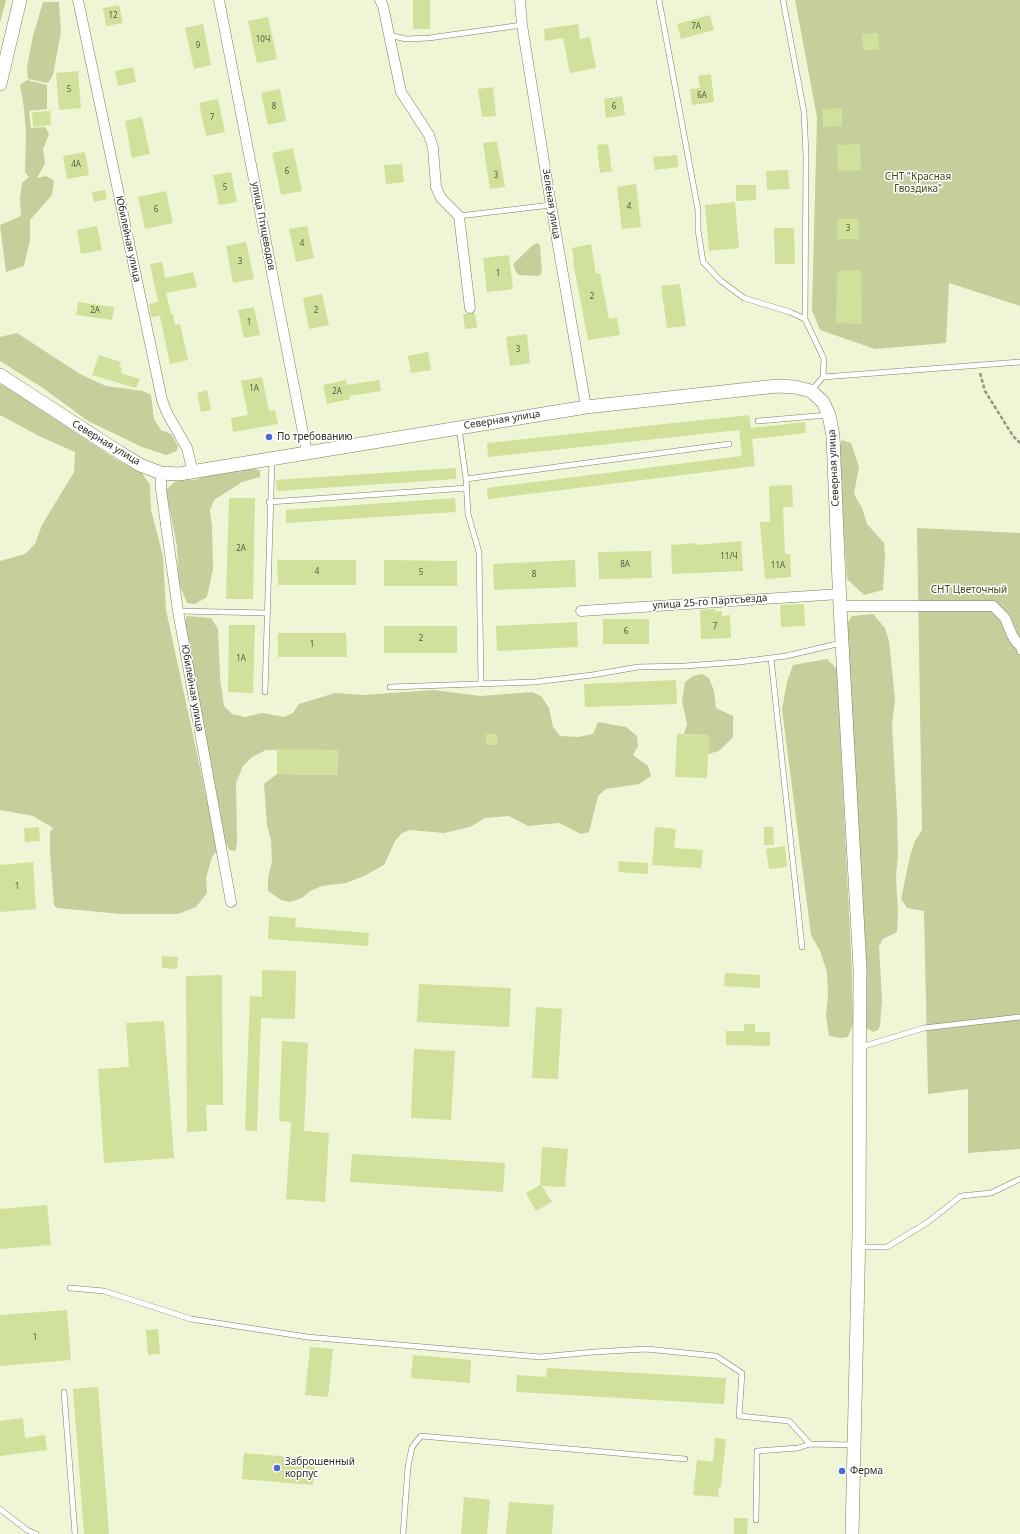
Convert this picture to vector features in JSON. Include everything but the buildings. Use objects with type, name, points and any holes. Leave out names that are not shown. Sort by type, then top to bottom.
[{"type":"street","points":[[0,84],[20,0]]},
{"type":"street","name":"Юбилейная улица","points":[[78,0],[162,400],[166,413],[187,448],[193,473]]},
{"type":"street","name":"улица Птицеводов","points":[[219,0],[307,453]]},
{"type":"street","points":[[380,0],[401,92],[429,135],[433,148],[436,187],[442,198],[459,216],[470,308]]},
{"type":"street","name":"Зелёная улица","points":[[520,0],[522,25],[551,205],[586,407]]},
{"type":"street","name":"Северная улица","points":[[0,375],[140,465],[161,473],[193,473],[459,427],[586,407],[776,386],[795,387],[812,391],[823,402],[829,415],[833,436],[842,643],[860,968],[859,1247],[852,1534]]},
{"type":"street","name":"Юбилейная улица","points":[[161,473],[161,489],[178,611],[231,902]]},
{"type":"street","name":"улица 25-го Партсъезда","points":[[581,611],[840,600],[993,606],[1005,618],[1019,646]]},
{"type":"lane","points":[[659,0],[698,210],[698,230],[704,262],[721,281],[744,298],[790,312],[805,319]]},
{"type":"lane","points":[[782,0],[804,112],[806,156],[805,319],[824,359],[823,377],[812,391]]},
{"type":"lane","points":[[389,35],[406,39],[429,38],[522,25]]},
{"type":"lane","points":[[459,216],[551,205]]},
{"type":"lane","points":[[823,377],[1020,362]]},
{"type":"lane","points":[[758,421],[829,415]]},
{"type":"lane","points":[[459,427],[467,488],[468,514],[479,552],[480,684]]},
{"type":"lane","points":[[466,479],[729,444]]},
{"type":"lane","points":[[265,692],[269,502],[272,459]]},
{"type":"lane","points":[[269,502],[467,488]]},
{"type":"lane","points":[[178,611],[267,613]]},
{"type":"lane","points":[[390,687],[535,682],[592,675],[638,667],[685,666],[771,658],[842,643]]},
{"type":"lane","points":[[771,658],[802,947]]},
{"type":"lane","points":[[859,1048],[924,1028],[1020,1016]]},
{"type":"lane","points":[[859,1247],[887,1247],[928,1222],[961,1196],[991,1193],[1020,1178]]},
{"type":"lane","points":[[70,1288],[104,1291],[191,1318],[307,1336],[540,1357],[646,1349],[716,1356],[742,1373],[739,1416],[789,1421],[810,1444]]},
{"type":"lane","points":[[64,1392],[75,1534]]},
{"type":"lane","points":[[403,1534],[408,1467],[412,1447],[421,1436],[685,1460]]},
{"type":"lane","points":[[756,1520],[757,1451],[798,1448],[810,1444],[854,1445]]},
{"type":"lane","points":[[0,1509],[27,1530],[36,1534]]},
{"type":"path","points":[[978,364],[985,391],[1013,436],[1020,443]]},
{"type":"green space","points":[[0,0],[6,0],[0,23]]},
{"type":"green space","name":"СНТ \"Красная Гвоздика\"","points":[[795,0],[1020,0],[1020,306],[949,283],[946,343],[875,349],[820,330],[812,310],[817,117]]},
{"type":"green space","points":[[43,2],[59,2],[61,32],[53,75],[48,83],[28,79],[27,67],[33,36]]},
{"type":"green space","points":[[27,80],[47,85],[47,109],[29,111],[31,128],[45,127],[49,134],[43,149],[45,164],[37,178],[46,176],[54,181],[52,195],[30,220],[30,240],[24,266],[6,272],[0,225],[21,216],[20,198],[22,183],[29,177],[25,172],[26,135],[24,108],[20,85]]},
{"type":"green space","points":[[538,243],[540,246],[542,272],[539,276],[519,275],[513,264],[533,245]]},
{"type":"green space","points":[[17,333],[80,374],[106,386],[143,391],[151,395],[154,419],[161,430],[171,434],[178,446],[177,451],[166,455],[142,447],[88,421],[43,388],[0,361],[0,337]]},
{"type":"green space","points":[[0,384],[117,460],[141,472],[150,485],[151,510],[163,556],[166,610],[217,846],[206,878],[207,893],[196,907],[178,914],[121,914],[57,908],[54,905],[50,854],[50,832],[53,828],[33,816],[0,810],[0,561],[25,554],[35,544],[42,525],[74,472],[75,452],[41,437],[0,415]]},
{"type":"green space","points":[[842,440],[851,443],[859,467],[854,494],[862,508],[867,524],[884,543],[885,556],[883,590],[864,595],[847,579],[838,450]]},
{"type":"green space","points":[[248,468],[260,470],[260,477],[242,482],[214,500],[210,510],[213,569],[207,597],[195,604],[187,603],[179,584],[177,546],[166,490],[178,479],[194,480],[216,473]]},
{"type":"green space","name":"СНТ Цветочный","points":[[917,528],[1020,533],[1020,1149],[968,1153],[968,1089],[928,1094],[924,911],[907,908],[901,899],[910,856],[915,841],[922,830]]},
{"type":"green space","points":[[873,614],[885,628],[889,641],[895,699],[892,725],[897,812],[898,856],[896,876],[898,914],[897,932],[883,939],[879,946],[882,1000],[880,1026],[878,1030],[873,1032],[865,1027],[845,626],[852,616]]},
{"type":"green space","points":[[187,616],[211,618],[218,629],[220,678],[224,706],[232,714],[245,717],[262,713],[284,717],[293,713],[299,704],[335,693],[363,695],[433,690],[481,696],[532,692],[541,696],[549,708],[553,727],[560,736],[578,737],[593,734],[598,722],[626,727],[637,736],[638,746],[633,755],[648,766],[651,776],[639,784],[606,789],[598,796],[589,832],[581,834],[559,823],[528,826],[509,816],[485,818],[470,827],[444,833],[410,830],[402,833],[395,841],[384,865],[364,876],[346,883],[322,886],[310,891],[302,898],[290,902],[281,900],[268,891],[268,878],[272,861],[271,840],[267,825],[264,784],[277,774],[337,775],[338,750],[266,750],[252,757],[243,766],[236,783],[237,843],[236,850],[229,850],[225,840],[189,647],[185,620]]},
{"type":"green space","points":[[827,659],[837,669],[852,973],[853,1024],[848,1037],[840,1038],[829,1036],[826,1016],[828,996],[827,972],[820,951],[811,935],[782,709],[787,682],[793,665]]},
{"type":"green space","points":[[702,674],[709,678],[714,691],[716,708],[733,716],[733,737],[719,751],[708,754],[709,735],[684,734],[687,724],[682,701],[685,682],[693,676]]},
{"type":"place","name":"По требованию","points":[[269,437]]},
{"type":"place","name":"Заброшенный корпус","points":[[277,1468]]},
{"type":"place","name":"Ферма","points":[[842,1471]]}]
